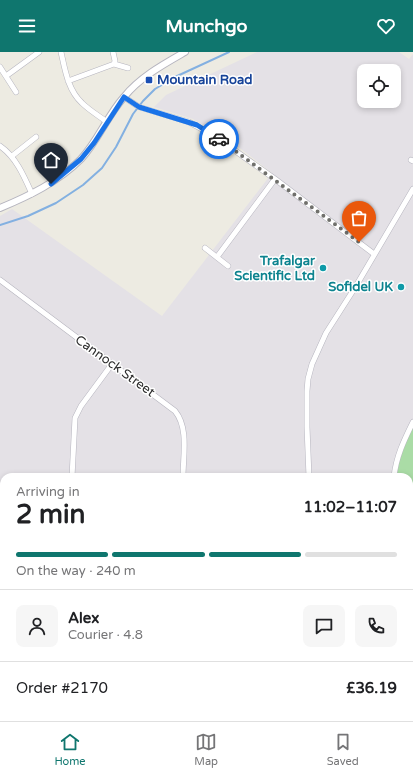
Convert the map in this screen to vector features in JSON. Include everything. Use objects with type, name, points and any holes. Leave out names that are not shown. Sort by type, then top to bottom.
[{"type":"street","points":[[6,76],[39,52]]},
{"type":"street","points":[[61,52],[68,80],[76,96],[82,103],[107,122]]},
{"type":"street","points":[[113,52],[115,61],[114,64]]},
{"type":"street","points":[[0,208],[51,184],[81,159],[94,143],[124,97],[146,77],[164,64],[185,52]]},
{"type":"street","points":[[68,80],[114,64],[128,68]]},
{"type":"street","points":[[0,67],[16,92]]},
{"type":"street","points":[[124,97],[144,108],[197,125],[213,135],[374,254]]},
{"type":"street","points":[[12,156],[36,137]]},
{"type":"street","points":[[0,146],[12,156],[18,164],[32,194]]},
{"type":"street","points":[[217,257],[275,180]]},
{"type":"street","points":[[309,473],[307,398],[308,379],[312,364],[326,333],[413,189]]},
{"type":"street","points":[[205,248],[228,266]]},
{"type":"street","name":"Cannock Street","points":[[0,280],[179,415],[184,430],[183,473]]},
{"type":"street","points":[[72,473],[75,418],[81,406],[112,364]]},
{"type":"street","points":[[394,473],[401,447],[413,422]]},
{"type":"shaded area","points":[[257,52],[399,52],[409,59],[413,54],[413,428],[396,473],[0,473],[0,216],[12,209],[162,316],[272,173],[241,149],[193,119],[154,107],[166,95]]},
{"type":"green space","points":[[413,426],[413,473],[395,473],[397,460]]},
{"type":"waterway","points":[[0,225],[28,216],[56,203],[83,185],[102,168],[116,147],[133,114],[155,89],[175,77],[229,52]]},
{"type":"way so far","points":[[219,139],[359,242]]},
{"type":"place","name":"Mountain Road","points":[[149,80]]},
{"type":"place","name":"Trafalgar Scientific Ltd","points":[[323,268]]},
{"type":"place","name":"Sofidel UK","points":[[401,287]]},
{"type":"route","points":[[51,184],[81,159],[94,143],[124,97],[139,107],[197,125],[219,139]]}]
